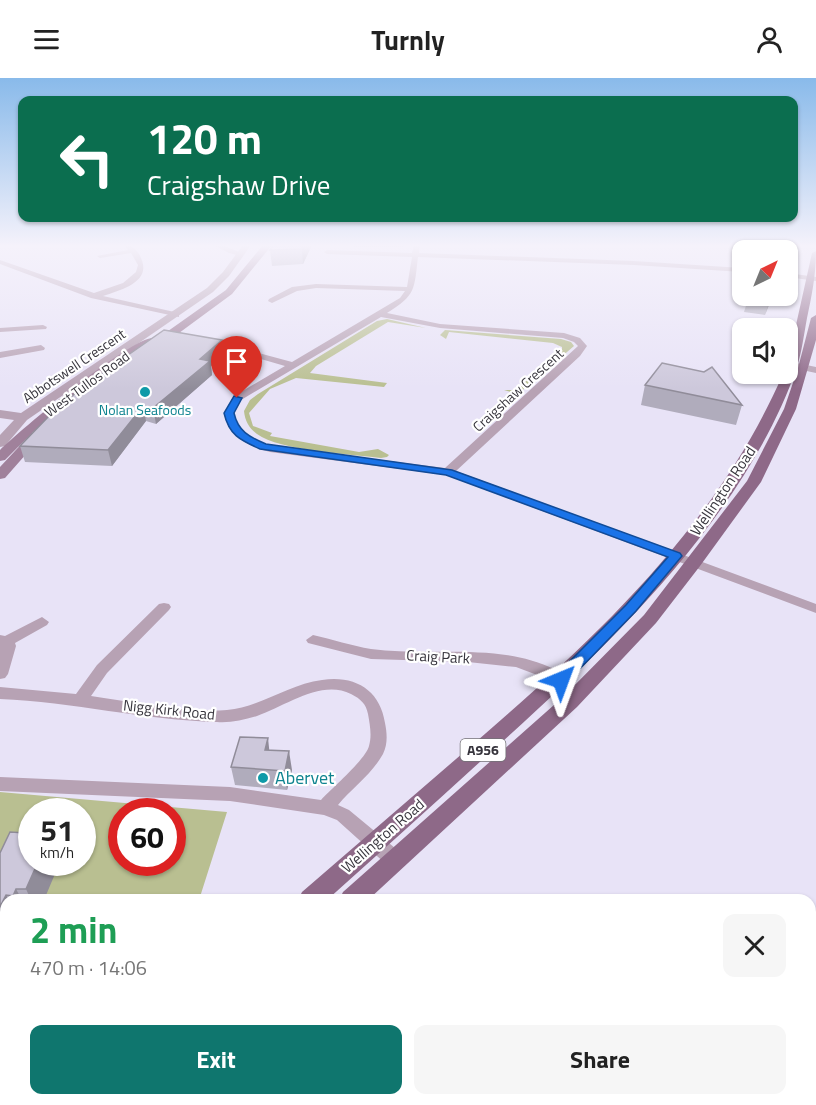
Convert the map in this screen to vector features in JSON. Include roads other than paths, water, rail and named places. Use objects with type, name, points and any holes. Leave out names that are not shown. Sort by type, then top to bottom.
[{"type":"main road","name":"West Tullos Road","points":[[0,457],[29,428],[72,393],[216,293]]},
{"type":"main road","name":"West Tullos Road","points":[[0,476],[34,438],[82,396],[228,293]]},
{"type":"main road","name":"Wellington Road","points":[[357,894],[394,859],[540,732],[650,619],[773,410],[804,368],[812,293]]},
{"type":"main road","name":"Wellington Road","points":[[317,894],[561,680],[631,608],[685,560],[754,482],[790,410],[804,368],[816,318]]},
{"type":"street","points":[[86,293],[176,315]]},
{"type":"street","points":[[94,296],[102,293]]},
{"type":"street","name":"Abbotswell Crescent","points":[[0,443],[23,417],[206,293]]},
{"type":"street","points":[[272,301],[289,293]]},
{"type":"street","points":[[408,293],[403,300],[244,393],[232,405],[229,420],[232,427],[240,435],[270,449],[448,472],[816,609]]},
{"type":"street","name":"Craigshaw Crescent","points":[[380,314],[440,326],[564,336],[577,340],[583,346],[448,472]]},
{"type":"street","points":[[0,330],[44,327]]},
{"type":"street","points":[[198,338],[293,365]]},
{"type":"street","points":[[0,355],[41,348]]},
{"type":"street","points":[[0,414],[23,417]]},
{"type":"street","points":[[80,700],[102,669],[164,607]]},
{"type":"street","points":[[0,674],[8,651],[3,641],[42,622]]},
{"type":"street","name":"Craig Park","points":[[313,639],[372,654],[473,658],[529,664],[561,680]]},
{"type":"street","name":"Nigg Kirk Road","points":[[0,693],[215,716],[251,711],[321,685],[335,684],[357,690],[374,705],[380,729],[375,756],[325,808]]},
{"type":"street","points":[[0,784],[230,794],[325,808],[342,815],[394,859]]},
{"type":"place","name":"Nolan Seafoods","points":[[145,392]]},
{"type":"place","name":"Abervet","points":[[263,778]]}]
